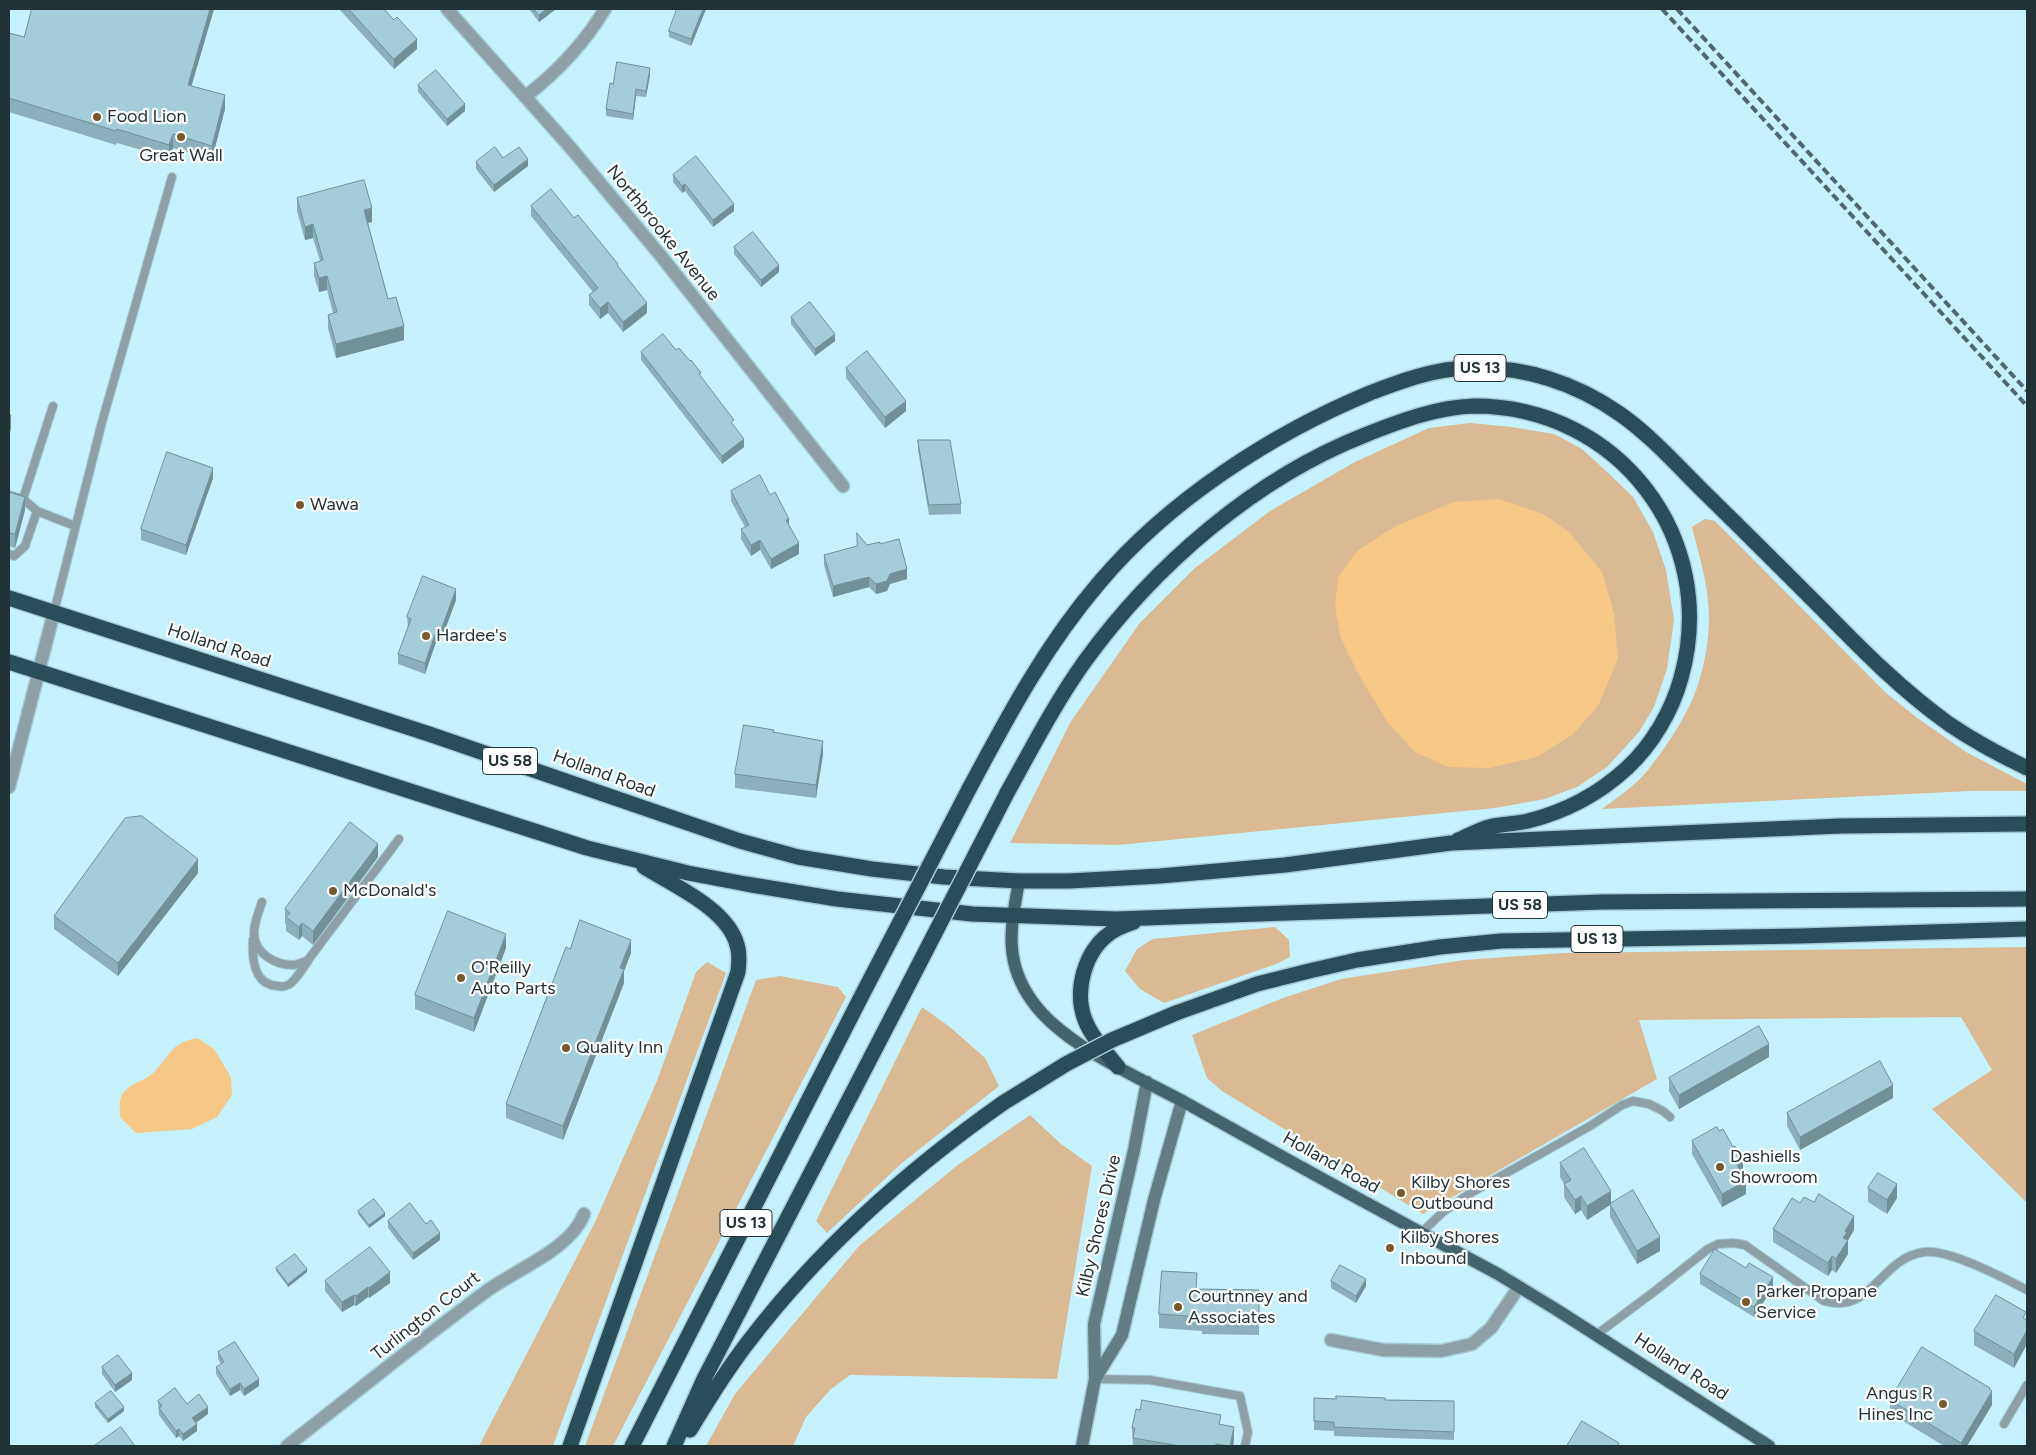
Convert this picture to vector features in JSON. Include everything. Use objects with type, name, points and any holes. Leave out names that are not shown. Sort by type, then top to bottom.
[{"type":"highway","name":"US 13","points":[[632,1446],[860,999],[1012,708],[1036,667],[1100,582],[1134,545],[1172,512],[1246,457],[1290,430],[1328,410],[1386,387],[1428,374],[1469,368],[1508,369],[1541,376],[1588,394],[1623,416],[1725,512],[1868,656],[1903,687],[1950,724],[1993,751],[2027,768]]},
{"type":"highway","points":[[674,1446],[703,1381],[1007,793],[1063,694],[1105,634],[1175,559],[1219,522],[1273,484],[1315,458],[1397,422],[1441,410],[1471,406],[1525,411],[1554,420],[1583,434],[1605,449],[1624,465],[1646,490],[1669,524],[1677,542],[1686,572],[1690,629],[1686,661],[1677,691],[1665,719],[1648,745],[1628,768],[1579,802],[1552,814],[1527,821],[1486,828],[1451,843]]},
{"type":"highway","name":"Holland Road","points":[[9,598],[543,772],[674,819],[770,850],[798,857],[872,869],[944,877],[1019,882]]},
{"type":"highway","name":"US 58","points":[[9,662],[360,776],[632,860],[746,884],[837,899],[972,914],[1145,918],[1602,902],[1803,899],[2027,899]]},
{"type":"highway","name":"US 58","points":[[1019,882],[1160,876],[1285,864],[1451,843],[1840,826],[2027,824]]},
{"type":"highway","points":[[570,1446],[738,972],[737,944],[731,930],[722,919],[696,898],[632,860]]},
{"type":"highway","points":[[1118,1067],[1092,1034],[1085,1020],[1082,1005],[1083,978],[1091,954],[1101,941],[1119,928],[1145,918]]},
{"type":"highway","name":"US 13","points":[[680,1446],[748,1341],[820,1258],[884,1195],[955,1137],[1066,1064],[1112,1040],[1176,1013],[1258,984],[1309,971],[1356,960],[1466,944],[1501,941],[2027,930]]},
{"type":"main road","name":"Holland Road","points":[[1019,882],[1010,933],[1012,955],[1016,970],[1032,1001],[1058,1028],[1118,1067],[1518,1287],[1769,1446]]},
{"type":"street","name":"Northbrooke Avenue","points":[[447,9],[662,256],[843,486]]},
{"type":"street","points":[[525,97],[550,77],[575,52],[604,9]]},
{"type":"street","points":[[9,787],[54,612]]},
{"type":"street","name":"Kilby Shores Drive","points":[[1082,1446],[1095,1379],[1094,1324],[1134,1150],[1147,1082]]},
{"type":"street","name":"Kilby Shores Drive","points":[[1095,1379],[1122,1335],[1154,1200],[1182,1101]]},
{"type":"street","name":"Turlington Court","points":[[287,1446],[489,1289],[556,1247],[579,1226],[584,1214]]},
{"type":"street","points":[[1331,1340],[1383,1350],[1441,1351],[1472,1344],[1491,1328],[1518,1287]]},
{"type":"lane","points":[[54,612],[102,422],[172,178]]},
{"type":"lane","points":[[23,499],[52,406]]},
{"type":"lane","points":[[9,495],[23,499],[37,511],[75,526]]},
{"type":"lane","points":[[9,554],[14,556],[25,546],[37,511]]},
{"type":"lane","points":[[262,902],[254,933],[252,953],[255,970],[261,980],[270,986],[282,987],[291,984],[399,840]]},
{"type":"lane","points":[[254,933],[256,946],[264,955],[278,963],[295,965],[308,960]]},
{"type":"lane","points":[[1421,1233],[1443,1212],[1469,1194],[1590,1126],[1622,1104],[1633,1101],[1649,1104],[1670,1117]]},
{"type":"lane","points":[[1596,1335],[1708,1249],[1718,1244],[1733,1243],[1745,1245],[1824,1301],[1836,1305],[1857,1300],[1900,1261],[1911,1255],[1925,1252],[1937,1252],[1988,1270],[2027,1290]]},
{"type":"lane","points":[[1095,1379],[1150,1380],[1240,1396],[1248,1432],[1245,1446]]},
{"type":"lane","points":[[2004,1424],[2027,1385]]},
{"type":"shaded area","points":[[1470,423],[1554,434],[1582,449],[1633,497],[1653,532],[1666,570],[1674,620],[1667,669],[1654,707],[1639,732],[1607,767],[1577,787],[1545,799],[1495,808],[1118,845],[1010,843],[1070,723],[1139,624],[1195,568],[1270,511],[1355,462],[1429,428]]},
{"type":"shaded area","points":[[1499,499],[1543,514],[1569,532],[1602,572],[1614,613],[1618,659],[1598,706],[1572,735],[1537,757],[1489,768],[1448,767],[1415,752],[1388,723],[1360,677],[1341,639],[1335,606],[1338,577],[1357,551],[1396,526],[1453,502]]},
{"type":"shaded area","points":[[1705,519],[1715,521],[1885,692],[1916,717],[1966,752],[2027,784],[2027,791],[1970,791],[1602,809],[1632,786],[1648,770],[1677,729],[1695,694],[1705,660],[1709,606],[1692,527]]},
{"type":"shaded area","points":[[1275,927],[1289,940],[1290,957],[1276,964],[1164,1003],[1140,989],[1125,971],[1137,949],[1153,939]]},
{"type":"shaded area","points":[[2027,947],[2027,1203],[1932,1109],[1992,1070],[1961,1017],[1639,1020],[1657,1079],[1423,1214],[1222,1091],[1207,1078],[1192,1035],[1283,998],[1341,979],[1464,960],[1562,953]]},
{"type":"shaded area","points":[[707,962],[726,973],[553,1446],[479,1446],[596,1220],[657,1081],[696,972]]},
{"type":"shaded area","points":[[780,976],[838,987],[846,997],[613,1446],[585,1446],[756,980]]},
{"type":"shaded area","points":[[922,1007],[950,1027],[985,1058],[999,1086],[902,1163],[827,1233],[816,1221]]},
{"type":"shaded area","points":[[197,1038],[214,1049],[231,1077],[232,1095],[217,1117],[192,1129],[136,1133],[120,1117],[120,1101],[124,1092],[152,1074],[174,1048]]},
{"type":"shaded area","points":[[1030,1115],[1061,1144],[1092,1166],[1057,1379],[850,1375],[831,1389],[806,1417],[793,1446],[706,1446],[735,1394],[859,1246],[959,1164]]},
{"type":"building","points":[[32,9],[210,9],[188,85],[225,95],[212,146],[173,134],[169,145],[117,129],[116,131],[9,98],[9,33],[24,37]]},
{"type":"building","points":[[349,9],[384,9],[394,20],[397,17],[417,39],[394,59]]},
{"type":"building","points":[[534,9],[547,9],[539,15]]},
{"type":"building","points":[[677,9],[703,9],[691,39],[669,31]]},
{"type":"building","points":[[617,62],[650,68],[646,91],[636,89],[633,114],[606,109],[610,83],[613,84]]},
{"type":"building","points":[[436,70],[465,104],[447,119],[418,85]]},
{"type":"building","points":[[495,147],[503,158],[519,147],[528,159],[494,185],[476,162]]},
{"type":"building","points":[[696,156],[734,204],[713,220],[685,184],[682,186],[673,175]]},
{"type":"building","points":[[364,180],[372,208],[364,210],[388,299],[396,297],[404,326],[336,344],[328,315],[337,312],[327,276],[319,278],[314,263],[323,260],[313,224],[305,227],[297,198]]},
{"type":"building","points":[[551,189],[574,218],[578,215],[647,303],[623,322],[608,302],[600,308],[589,295],[598,288],[531,206]]},
{"type":"building","points":[[753,232],[779,265],[761,280],[734,247]]},
{"type":"building","points":[[810,302],[835,334],[815,349],[791,317]]},
{"type":"building","points":[[663,334],[676,350],[679,348],[691,360],[701,373],[699,374],[734,420],[731,422],[744,439],[722,456],[641,352]]},
{"type":"building","points":[[867,351],[906,401],[885,417],[846,368]]},
{"type":"building","points":[[918,440],[950,440],[961,504],[929,505]]},
{"type":"building","points":[[167,452],[213,468],[186,545],[141,529]]},
{"type":"building","points":[[760,475],[770,495],[775,492],[789,519],[786,520],[799,543],[771,559],[760,540],[751,545],[741,529],[749,525],[731,491]]},
{"type":"building","points":[[9,492],[25,497],[15,534],[9,533]]},
{"type":"building","points":[[857,533],[867,545],[899,539],[907,569],[890,574],[887,581],[876,584],[869,577],[833,586],[824,555],[857,546]]},
{"type":"building","name":"Hardee's","points":[[423,576],[456,589],[440,633],[436,632],[425,663],[398,654],[411,619],[407,617]]},
{"type":"building","points":[[744,725],[823,741],[816,785],[735,774]]},
{"type":"building","points":[[142,816],[198,859],[118,963],[54,916],[125,818]]},
{"type":"building","name":"McDonald's","points":[[350,822],[378,844],[313,931],[302,923],[299,927],[286,917],[290,913],[285,909]]},
{"type":"building","name":"O'Reilly Auto Parts","points":[[448,911],[506,934],[474,1018],[415,995]]},
{"type":"building","name":"Quality Inn","points":[[580,920],[631,940],[620,968],[624,969],[563,1126],[506,1104],[566,947],[570,949]]},
{"type":"building","points":[[1759,1026],[1769,1044],[1679,1095],[1669,1078]]},
{"type":"building","points":[[1880,1061],[1893,1085],[1800,1137],[1787,1113]]},
{"type":"building","name":"Dashiells Showroom","points":[[1717,1127],[1719,1131],[1723,1129],[1733,1147],[1735,1146],[1743,1161],[1737,1165],[1746,1181],[1722,1194],[1692,1141]]},
{"type":"building","points":[[1584,1148],[1611,1191],[1587,1206],[1581,1196],[1575,1200],[1564,1184],[1571,1180],[1560,1163]]},
{"type":"building","points":[[1878,1173],[1897,1184],[1887,1200],[1868,1188]]},
{"type":"building","points":[[1633,1190],[1660,1237],[1637,1251],[1610,1204]]},
{"type":"building","points":[[1819,1194],[1854,1216],[1843,1238],[1848,1240],[1836,1259],[1832,1256],[1828,1263],[1773,1229],[1792,1198],[1800,1203],[1804,1197],[1814,1202]]},
{"type":"building","points":[[374,1199],[385,1213],[369,1225],[358,1211]]},
{"type":"building","points":[[410,1203],[426,1224],[431,1220],[440,1233],[413,1253],[388,1221]]},
{"type":"building","points":[[370,1247],[390,1272],[369,1288],[342,1302],[325,1281]]},
{"type":"building","name":"Parker Propane Service","points":[[1715,1249],[1746,1268],[1749,1263],[1773,1277],[1754,1307],[1700,1274]]},
{"type":"building","points":[[295,1254],[307,1269],[288,1284],[276,1268]]},
{"type":"building","points":[[1340,1265],[1366,1279],[1356,1296],[1331,1281]]},
{"type":"building","points":[[1162,1271],[1197,1273],[1196,1289],[1259,1290],[1259,1321],[1202,1320],[1202,1317],[1159,1314]]},
{"type":"building","points":[[1996,1295],[2026,1312],[2023,1318],[2027,1320],[2027,1330],[2014,1354],[1974,1331]]},
{"type":"building","points":[[235,1342],[259,1379],[244,1389],[240,1383],[230,1389],[216,1367],[224,1362],[218,1352]]},
{"type":"building","name":"Angus R Hines Inc","points":[[1922,1347],[1992,1391],[1961,1443],[1890,1400]]},
{"type":"building","points":[[118,1355],[132,1373],[115,1385],[102,1367]]},
{"type":"building","points":[[175,1388],[187,1404],[199,1394],[208,1407],[192,1418],[197,1424],[183,1434],[179,1429],[176,1431],[159,1408],[162,1406],[158,1401]]},
{"type":"building","points":[[111,1391],[124,1407],[108,1419],[95,1403]]},
{"type":"building","points":[[1336,1396],[1385,1398],[1385,1400],[1454,1401],[1454,1432],[1334,1427],[1334,1422],[1314,1421],[1314,1398],[1336,1399]]},
{"type":"building","points":[[1142,1400],[1221,1415],[1219,1424],[1234,1427],[1230,1446],[1216,1444],[1215,1446],[1180,1446],[1133,1438],[1135,1428],[1132,1428],[1136,1409],[1140,1410]]},
{"type":"building","points":[[1582,1421],[1619,1443],[1618,1446],[1567,1446]]},
{"type":"building","points":[[121,1427],[135,1446],[94,1446]]},
{"type":"railway","points":[[1662,9],[2027,406]]},
{"type":"railway","points":[[1677,9],[2027,391]]},
{"type":"place","name":"Food Lion","points":[[97,117]]},
{"type":"place","name":"Great Wall","points":[[181,137]]},
{"type":"place","name":"Wawa","points":[[300,505]]},
{"type":"place","name":"Hardee's","points":[[426,636]]},
{"type":"place","name":"McDonald's","points":[[333,891]]},
{"type":"place","name":"O'Reilly Auto Parts","points":[[461,978]]},
{"type":"place","name":"Quality Inn","points":[[566,1048]]},
{"type":"place","name":"Dashiells Showroom","points":[[1720,1167]]},
{"type":"place","name":"Kilby Shores Outbound","points":[[1401,1193]]},
{"type":"place","name":"Kilby Shores Inbound","points":[[1390,1248]]},
{"type":"place","name":"Parker Propane Service","points":[[1746,1302]]},
{"type":"place","name":"Courtnney and Associates","points":[[1178,1307]]},
{"type":"place","name":"Angus R Hines Inc","points":[[1943,1404]]}]
